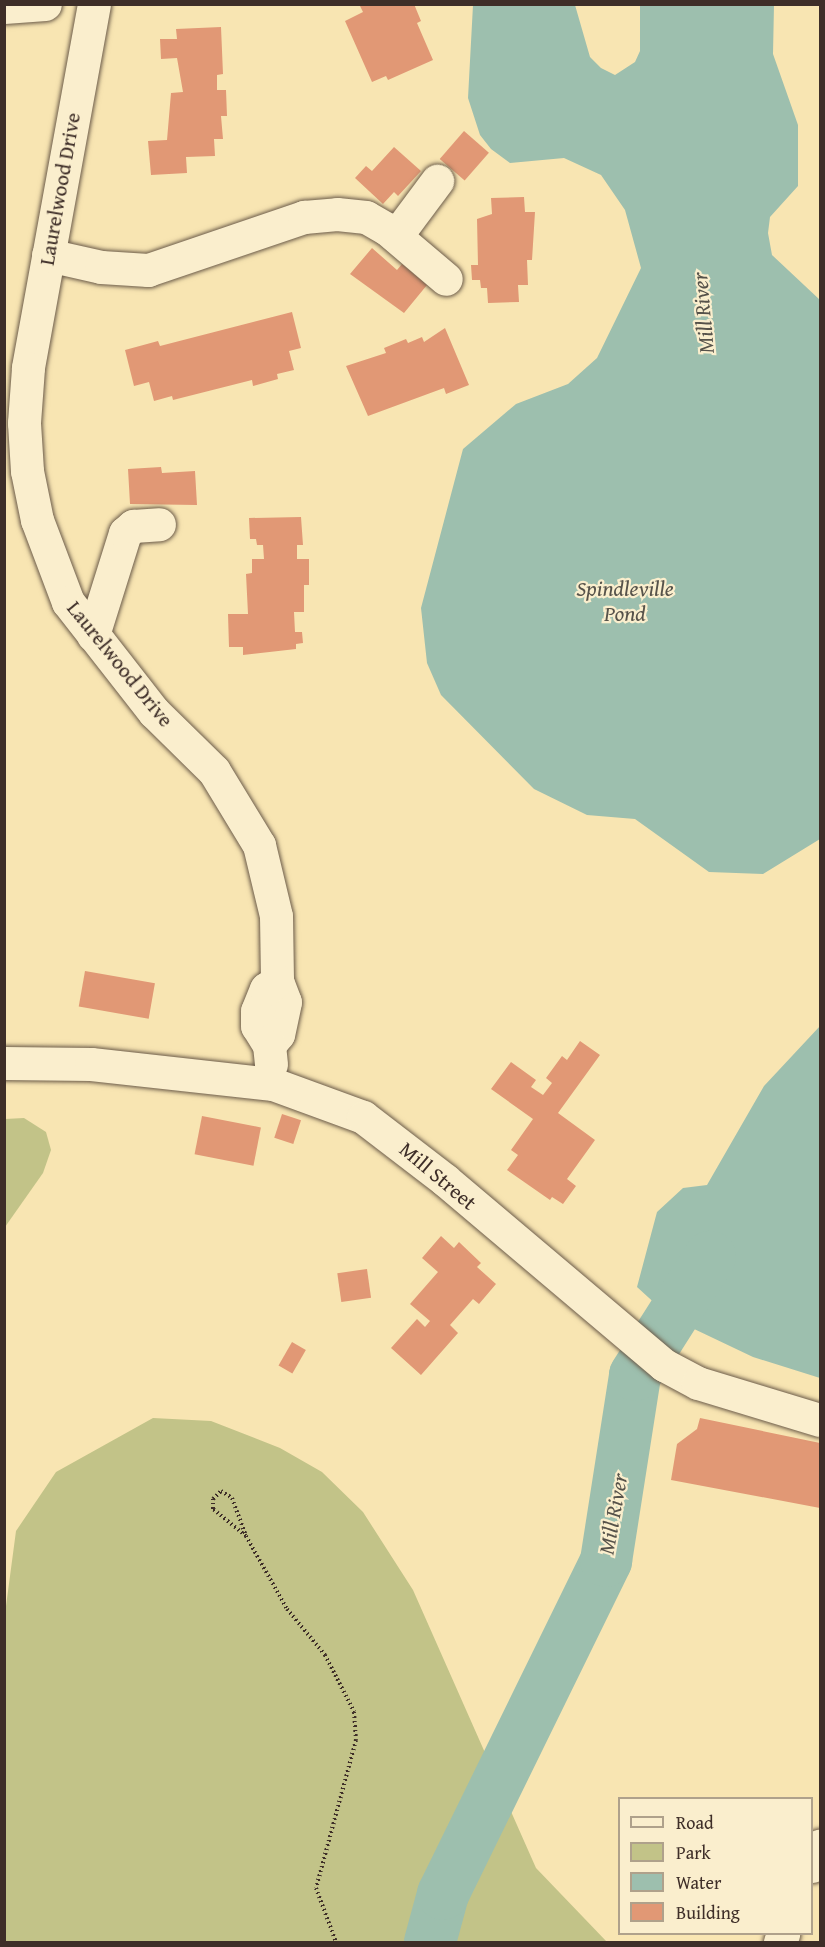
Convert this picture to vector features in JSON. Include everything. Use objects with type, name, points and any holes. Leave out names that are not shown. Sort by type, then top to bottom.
[{"type":"street","points":[[4,7],[45,4]]},
{"type":"street","name":"Laurelwood Drive","points":[[94,4],[28,368],[24,423],[27,471],[50,559],[68,602],[154,712],[214,771],[259,845],[276,916],[277,981],[285,1002],[278,1034],[269,1045],[273,1084]]},
{"type":"street","points":[[396,236],[437,181]]},
{"type":"street","points":[[48,255],[101,267],[148,270],[304,218],[337,214],[366,217],[396,236],[446,279]]},
{"type":"street","points":[[93,635],[125,533],[134,526],[159,524]]},
{"type":"street","name":"Mill Street","points":[[4,1063],[91,1064],[273,1084],[363,1117],[386,1133],[638,1346],[664,1365],[698,1383],[820,1420]]},
{"type":"street","points":[[813,1863],[820,1845]]},
{"type":"path","points":[[246,1536],[213,1509],[213,1499],[221,1491],[232,1498],[246,1536],[295,1622],[336,1673],[354,1712],[356,1740],[316,1888],[336,1942]]},
{"type":"green space","points":[[24,1118],[46,1132],[51,1150],[43,1173],[5,1227],[5,1119]]},
{"type":"green space","points":[[153,1418],[211,1421],[280,1448],[322,1472],[363,1512],[413,1590],[536,1868],[607,1942],[5,1942],[4,1621],[16,1531],[56,1472]]},
{"type":"water","name":"Spindleville Pond","points":[[473,5],[575,5],[590,57],[601,68],[615,75],[635,62],[640,51],[640,5],[774,5],[773,54],[798,125],[798,186],[770,217],[768,233],[772,255],[820,300],[820,839],[763,874],[709,872],[635,819],[587,815],[534,789],[441,695],[427,663],[421,608],[463,449],[516,404],[568,384],[597,358],[641,268],[625,210],[601,175],[564,158],[510,163],[491,149],[480,135],[468,98]]},
{"type":"water","points":[[820,1026],[820,1378],[753,1357],[671,1318],[637,1287],[657,1212],[683,1188],[707,1185],[764,1086]]},
{"type":"building","points":[[359,4],[414,4],[421,21],[417,23],[433,60],[388,80],[386,76],[372,82],[345,21],[363,12]]},
{"type":"building","points":[[221,27],[223,74],[217,75],[217,90],[226,90],[227,116],[221,116],[223,139],[214,139],[215,156],[186,157],[187,173],[151,175],[148,141],[167,140],[171,93],[183,92],[177,58],[161,59],[160,39],[177,39],[176,29]]},
{"type":"building","points":[[464,131],[489,153],[465,181],[440,159]]},
{"type":"building","points":[[394,147],[421,171],[398,196],[394,192],[383,204],[355,178],[366,166],[372,171]]},
{"type":"building","points":[[524,197],[525,212],[535,212],[532,260],[527,260],[528,285],[518,285],[519,302],[488,303],[487,288],[481,288],[480,280],[472,280],[471,265],[478,265],[477,219],[492,214],[491,198]]},
{"type":"building","points":[[372,248],[397,270],[402,264],[427,285],[404,313],[350,274]]},
{"type":"building","points":[[292,312],[301,348],[289,351],[294,370],[277,374],[278,379],[253,386],[252,380],[173,400],[172,396],[154,401],[149,382],[134,386],[125,350],[158,341],[160,346]]},
{"type":"building","points":[[445,328],[469,385],[446,394],[444,388],[368,416],[346,366],[386,353],[384,348],[406,339],[408,343],[422,337],[424,342]]},
{"type":"building","points":[[161,467],[162,473],[195,471],[197,505],[130,504],[128,469]]},
{"type":"building","points":[[301,517],[303,545],[297,545],[297,559],[309,559],[309,585],[304,585],[304,612],[294,612],[295,632],[302,632],[303,643],[296,644],[296,649],[243,655],[243,647],[229,647],[228,614],[248,614],[246,574],[252,573],[252,559],[264,559],[263,545],[257,545],[256,539],[250,539],[249,518]]},
{"type":"building","points":[[85,971],[155,983],[149,1019],[79,1006]]},
{"type":"building","points":[[580,1041],[600,1055],[558,1113],[595,1140],[567,1179],[576,1186],[563,1204],[552,1197],[550,1200],[507,1170],[518,1155],[511,1150],[533,1119],[491,1089],[511,1062],[536,1080],[531,1087],[543,1095],[552,1083],[546,1078],[562,1056],[567,1060]]},
{"type":"building","points":[[282,1114],[301,1120],[293,1144],[274,1138]]},
{"type":"building","points":[[202,1116],[261,1127],[253,1166],[195,1154]]},
{"type":"building","points":[[441,1236],[454,1248],[459,1242],[481,1263],[477,1267],[496,1284],[479,1304],[473,1299],[450,1325],[458,1333],[421,1375],[391,1348],[417,1319],[425,1327],[430,1321],[410,1304],[438,1272],[422,1258]]},
{"type":"building","points":[[367,1269],[371,1298],[341,1302],[337,1273]]},
{"type":"building","points":[[292,1342],[306,1350],[292,1373],[278,1365]]},
{"type":"building","points":[[700,1418],[820,1443],[820,1508],[671,1480],[677,1444],[697,1429]]},
{"type":"waterway","name":"Mill River","points":[[430,1942],[443,1894],[606,1561],[635,1375],[710,1257]]}]
